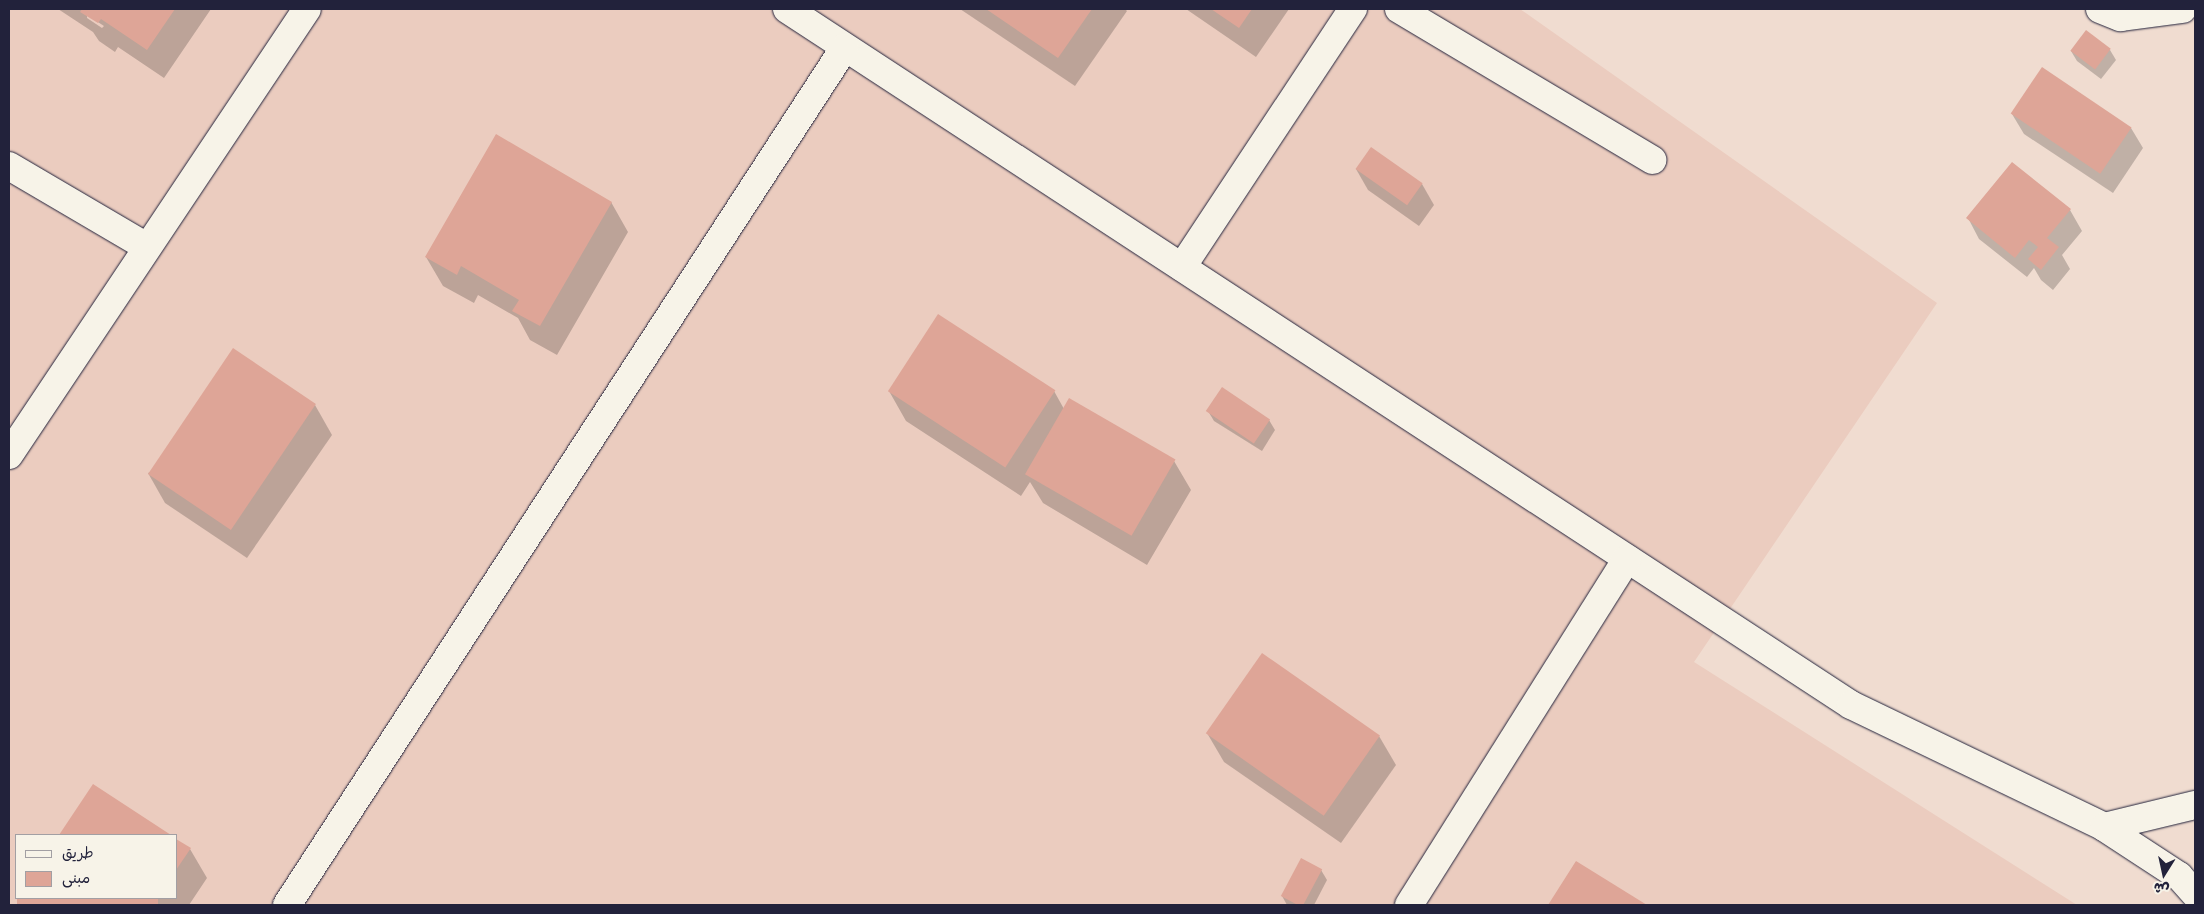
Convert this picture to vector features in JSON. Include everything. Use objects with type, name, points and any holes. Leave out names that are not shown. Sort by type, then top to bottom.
[{"type":"street","points":[[9,455],[307,9]]},
{"type":"street","points":[[787,9],[1851,705],[2104,827],[2179,876],[2195,894]]},
{"type":"street","points":[[1182,268],[1353,9]]},
{"type":"street","points":[[1399,9],[1652,160]]},
{"type":"street","points":[[2100,9],[2120,17],[2182,9]]},
{"type":"street","points":[[287,905],[845,47]]},
{"type":"street","points":[[9,166],[147,248]]},
{"type":"street","points":[[1409,905],[1627,559]]},
{"type":"street","points":[[2104,827],[2195,805]]},
{"type":"shaded area","points":[[9,9],[1520,9],[1937,303],[1694,662],[2077,905],[9,905]]},
{"type":"building","points":[[82,9],[175,9],[147,50],[101,19],[98,23],[80,12]]},
{"type":"building","points":[[986,9],[1092,9],[1058,58]]},
{"type":"building","points":[[1211,9],[1252,9],[1239,28]]},
{"type":"building","points":[[2086,30],[2111,49],[2095,69],[2070,51]]},
{"type":"building","points":[[2042,67],[2132,127],[2100,174],[2011,113]]},
{"type":"building","points":[[496,134],[612,202],[540,326],[512,311],[519,300],[461,266],[457,275],[425,257]]},
{"type":"building","points":[[1371,147],[1423,183],[1407,205],[1356,169]]},
{"type":"building","points":[[2012,162],[2071,209],[2047,238],[2059,247],[2041,270],[2028,259],[2038,247],[2029,240],[2015,258],[1966,218]]},
{"type":"building","points":[[938,314],[1055,390],[1005,467],[888,391]]},
{"type":"building","points":[[233,348],[316,404],[231,530],[148,474]]},
{"type":"building","points":[[1222,387],[1270,419],[1254,443],[1206,411]]},
{"type":"building","points":[[1069,398],[1176,460],[1132,536],[1025,474]]},
{"type":"building","points":[[1262,653],[1380,736],[1324,816],[1206,733]]},
{"type":"building","points":[[93,784],[169,834],[60,834]]},
{"type":"building","points":[[178,840],[191,848],[178,867]]},
{"type":"building","points":[[1301,858],[1322,869],[1303,905],[1298,905],[1281,896]]},
{"type":"building","points":[[1576,861],[1647,905],[1548,905]]},
{"type":"building","points":[[17,899],[158,899],[158,905],[17,905]]}]
